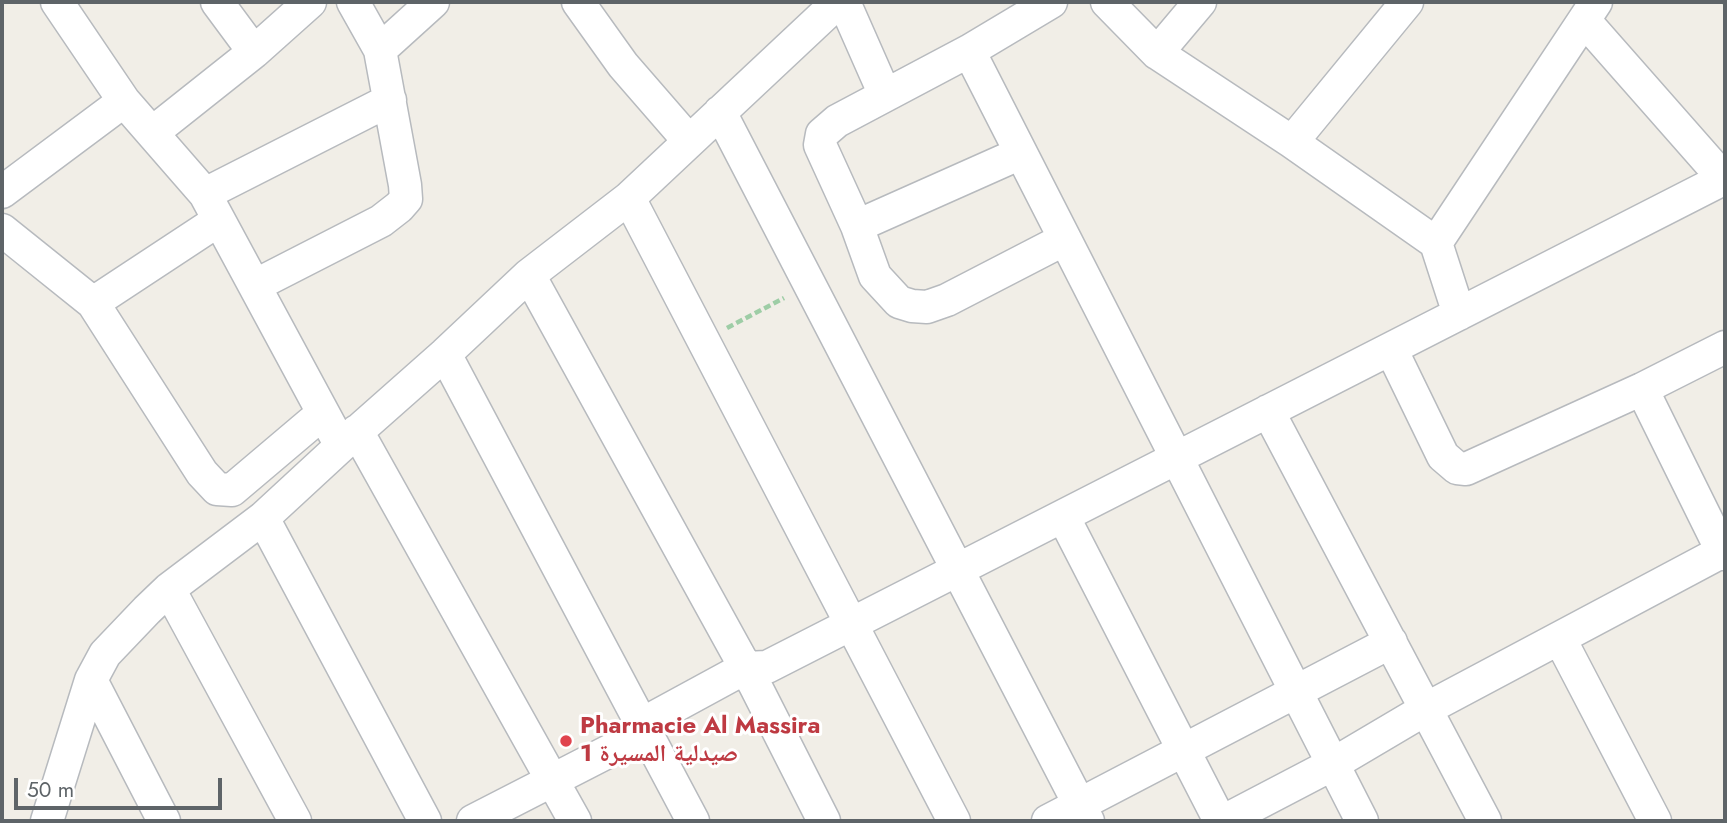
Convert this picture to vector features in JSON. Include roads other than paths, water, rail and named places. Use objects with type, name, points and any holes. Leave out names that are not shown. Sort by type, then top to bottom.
[{"type":"street","points":[[57,2],[124,101],[212,207],[323,413],[349,438],[575,821]]},
{"type":"street","points":[[217,2],[254,52]]},
{"type":"street","points":[[152,133],[254,52],[310,2]]},
{"type":"street","points":[[256,285],[381,221],[406,199],[380,50],[353,2]]},
{"type":"street","points":[[380,50],[433,2]]},
{"type":"street","points":[[578,2],[623,65],[689,141]]},
{"type":"street","points":[[47,821],[91,680],[105,654],[169,589],[263,518],[529,275],[629,198],[838,2]]},
{"type":"street","points":[[844,2],[885,95]]},
{"type":"street","points":[[1051,2],[969,51],[837,121],[820,139],[875,276],[899,302],[927,307],[947,300],[1065,239]]},
{"type":"street","points":[[1107,2],[1157,53],[1292,142],[1436,243],[1460,314]]},
{"type":"street","points":[[1157,53],[1200,2]]},
{"type":"street","points":[[1292,142],[1407,2]]},
{"type":"street","points":[[473,821],[957,569],[1725,178],[1590,11],[1436,243]]},
{"type":"street","points":[[969,51],[1362,821]]},
{"type":"street","points":[[93,303],[212,207],[390,100]]},
{"type":"street","points":[[2,192],[124,101]]},
{"type":"street","points":[[720,112],[1084,813]]},
{"type":"street","points":[[857,226],[1021,153]]},
{"type":"street","points":[[629,198],[954,821]]},
{"type":"street","points":[[5,237],[93,303],[202,473],[217,489],[232,490],[323,413]]},
{"type":"street","points":[[529,275],[756,673],[824,821]]},
{"type":"street","points":[[1391,349],[1443,456],[1457,468],[1475,466],[1725,347]]},
{"type":"street","points":[[445,354],[640,735],[693,821]]},
{"type":"street","points":[[1063,516],[1222,821],[1333,764],[1426,709],[1724,552],[1642,388]]},
{"type":"street","points":[[1268,411],[1485,821]]},
{"type":"street","points":[[263,518],[425,821]]},
{"type":"street","points":[[169,589],[295,821]]},
{"type":"street","points":[[1560,639],[1655,821]]},
{"type":"street","points":[[1048,821],[1084,813],[1184,752],[1391,642]]},
{"type":"street","points":[[91,680],[164,821]]},
{"type":"place","name":"Pharmacie Al Massira 1 صيدلية المسيرة","points":[[566,741]]}]
